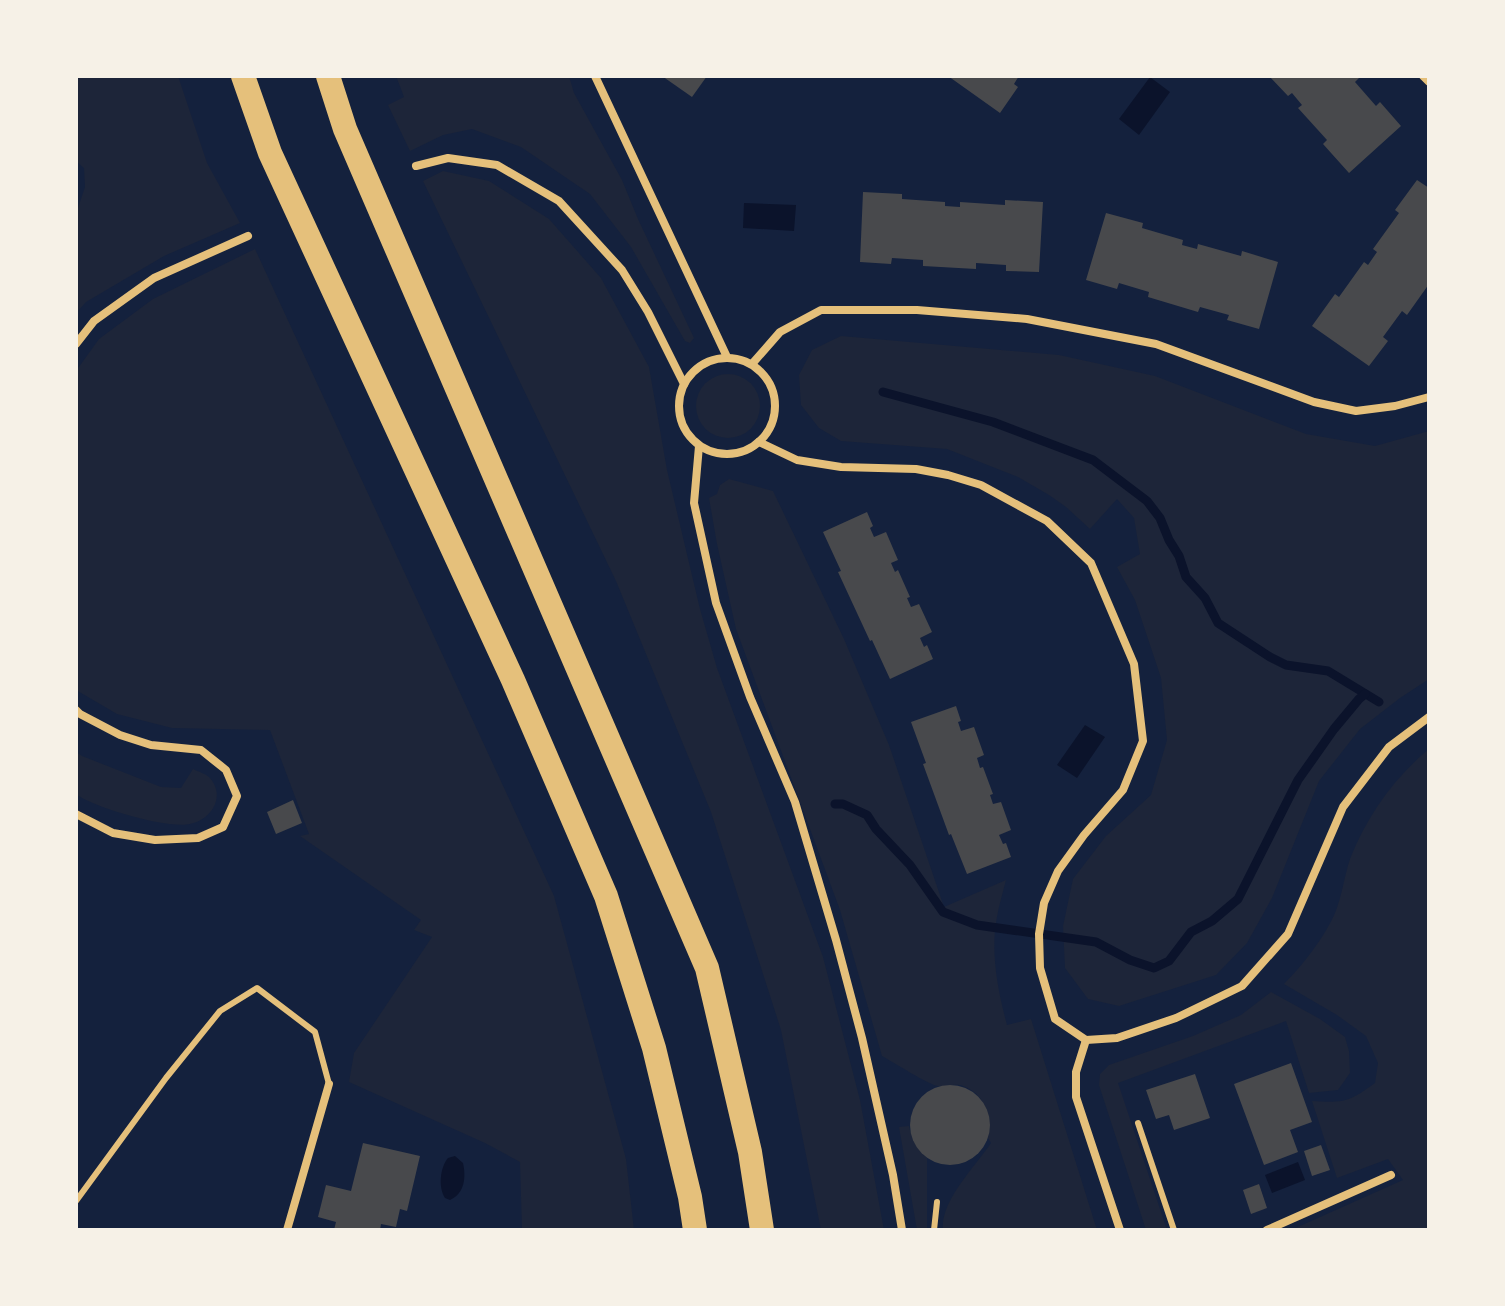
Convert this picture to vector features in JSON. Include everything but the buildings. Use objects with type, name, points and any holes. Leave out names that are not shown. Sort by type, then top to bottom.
[{"type":"highway","points":[[243,76],[270,153],[513,680],[606,896],[654,1048],[695,1230]]},
{"type":"highway","points":[[328,76],[345,129],[707,968],[750,1152],[762,1230]]},
{"type":"street","points":[[595,76],[727,357]]},
{"type":"street","points":[[1423,76],[1429,82]]},
{"type":"street","points":[[416,166],[448,158],[497,165],[559,201],[622,270],[648,312],[684,384]]},
{"type":"street","points":[[76,344],[94,321],[154,278],[248,236]]},
{"type":"street","points":[[752,364],[780,332],[821,310],[917,310],[1027,319],[1156,344],[1314,402],[1356,411],[1395,406],[1429,397]]},
{"type":"street","points":[[727,357],[752,364],[769,382],[774,393],[773,419],[767,432],[745,451],[713,453],[699,446],[682,424],[679,411],[679,397],[691,373],[702,364],[727,357]]},
{"type":"street","points":[[759,442],[797,460],[841,467],[916,469],[981,485],[1047,521],[1091,563],[1134,664],[1143,741],[1123,790],[1058,871],[1044,903],[1039,934],[1040,968],[1055,1019],[1086,1040],[1117,1038],[1176,1018],[1242,986],[1288,934],[1343,807],[1389,747],[1429,717]]},
{"type":"street","points":[[699,446],[694,503],[716,603],[750,697],[795,802],[824,899],[862,1038],[893,1175],[902,1230]]},
{"type":"street","points":[[76,710],[120,735],[151,745],[201,750],[226,770],[237,796],[223,827],[198,838],[155,840],[113,833],[76,814]]},
{"type":"street","points":[[1086,1040],[1076,1072],[1076,1097],[1120,1230]]},
{"type":"street","points":[[287,1230],[329,1084]]},
{"type":"street","points":[[1267,1230],[1391,1175]]},
{"type":"lane","points":[[76,1201],[166,1078],[220,1011],[257,988],[315,1032],[329,1084]]},
{"type":"lane","points":[[1138,1123],[1174,1230]]},
{"type":"lane","points":[[934,1230],[937,1202]]},
{"type":"shaded area","points":[[76,76],[178,76],[207,163],[240,223],[164,256],[86,302],[76,313],[76,214],[85,187],[84,168],[76,161]]},
{"type":"shaded area","points":[[396,76],[569,76],[574,93],[622,180],[694,338],[690,343],[685,341],[631,247],[590,194],[521,147],[472,129],[443,135],[410,151],[388,105],[404,97]]},
{"type":"shaded area","points":[[1150,77],[1170,92],[1139,135],[1119,119]]},
{"type":"shaded area","points":[[443,171],[489,181],[549,219],[601,278],[649,367],[667,470],[700,609],[717,668],[823,957],[860,1100],[884,1230],[821,1230],[781,1030],[711,812],[616,581],[423,181]]},
{"type":"shaded area","points":[[744,203],[796,205],[794,231],[743,228]]},
{"type":"shaded area","points":[[255,249],[554,896],[626,1159],[634,1230],[522,1230],[520,1162],[349,1082],[354,1053],[432,937],[414,930],[421,920],[300,836],[309,834],[270,730],[172,728],[117,714],[76,690],[76,371],[99,339],[153,299]]},
{"type":"shaded area","points":[[841,336],[1059,355],[1155,376],[1306,434],[1375,446],[1429,431],[1429,679],[1360,729],[1319,781],[1272,898],[1247,943],[1216,975],[1119,1006],[1088,999],[1065,968],[1063,926],[1073,879],[1106,836],[1151,795],[1167,740],[1161,678],[1135,600],[1117,567],[1140,554],[1134,518],[1117,499],[1090,529],[1066,507],[1018,477],[947,449],[841,441],[819,428],[801,405],[799,375],[812,350]]},
{"type":"shaded area","points":[[728,374],[746,380],[754,388],[760,406],[754,424],[746,432],[728,438],[710,432],[702,424],[696,406],[702,388],[710,380]]},
{"type":"shaded area","points":[[729,479],[773,491],[844,639],[889,745],[944,907],[1006,880],[994,944],[998,985],[1007,1025],[1031,1019],[1097,1230],[943,1230],[953,1196],[991,1143],[988,1138],[988,1114],[982,1100],[971,1090],[960,1085],[933,1085],[882,1056],[840,910],[736,629],[709,498],[717,494],[720,485]]},
{"type":"shaded area","points":[[1085,725],[1105,737],[1077,778],[1057,765]]},
{"type":"shaded area","points":[[1429,749],[1429,1230],[1291,1230],[1403,1180],[1388,1159],[1337,1178],[1312,1101],[1346,1100],[1359,1094],[1375,1083],[1378,1063],[1366,1036],[1284,984],[1312,951],[1335,913],[1350,859],[1373,813],[1404,772]]},
{"type":"shaded area","points":[[76,752],[161,787],[181,788],[193,769],[208,776],[214,784],[217,792],[214,806],[198,822],[180,825],[132,816],[85,800],[76,794]]},
{"type":"shaded area","points":[[1271,992],[1345,1037],[1350,1073],[1338,1090],[1309,1093],[1286,1021],[1118,1083],[1167,1230],[1146,1230],[1099,1085],[1100,1074],[1109,1065],[1193,1036],[1241,1015]]},
{"type":"shaded area","points":[[909,1126],[915,1144],[927,1158],[927,1230],[917,1230],[899,1127]]},
{"type":"shaded area","points":[[455,1156],[463,1163],[464,1179],[459,1193],[450,1200],[443,1194],[441,1178],[445,1162]]},
{"type":"shaded area","points":[[1298,1162],[1305,1180],[1272,1193],[1265,1175]]},
{"type":"waterway","points":[[883,392],[993,422],[1093,460],[1147,501],[1160,518],[1186,577],[1205,598],[1218,623],[1286,665],[1328,671],[1379,702]]},
{"type":"waterway","points":[[835,804],[843,804],[867,815],[910,865],[943,912],[977,925],[1096,942],[1130,960],[1154,968],[1169,961],[1191,932],[1212,921],[1238,899],[1298,780],[1334,729],[1365,694]]}]
